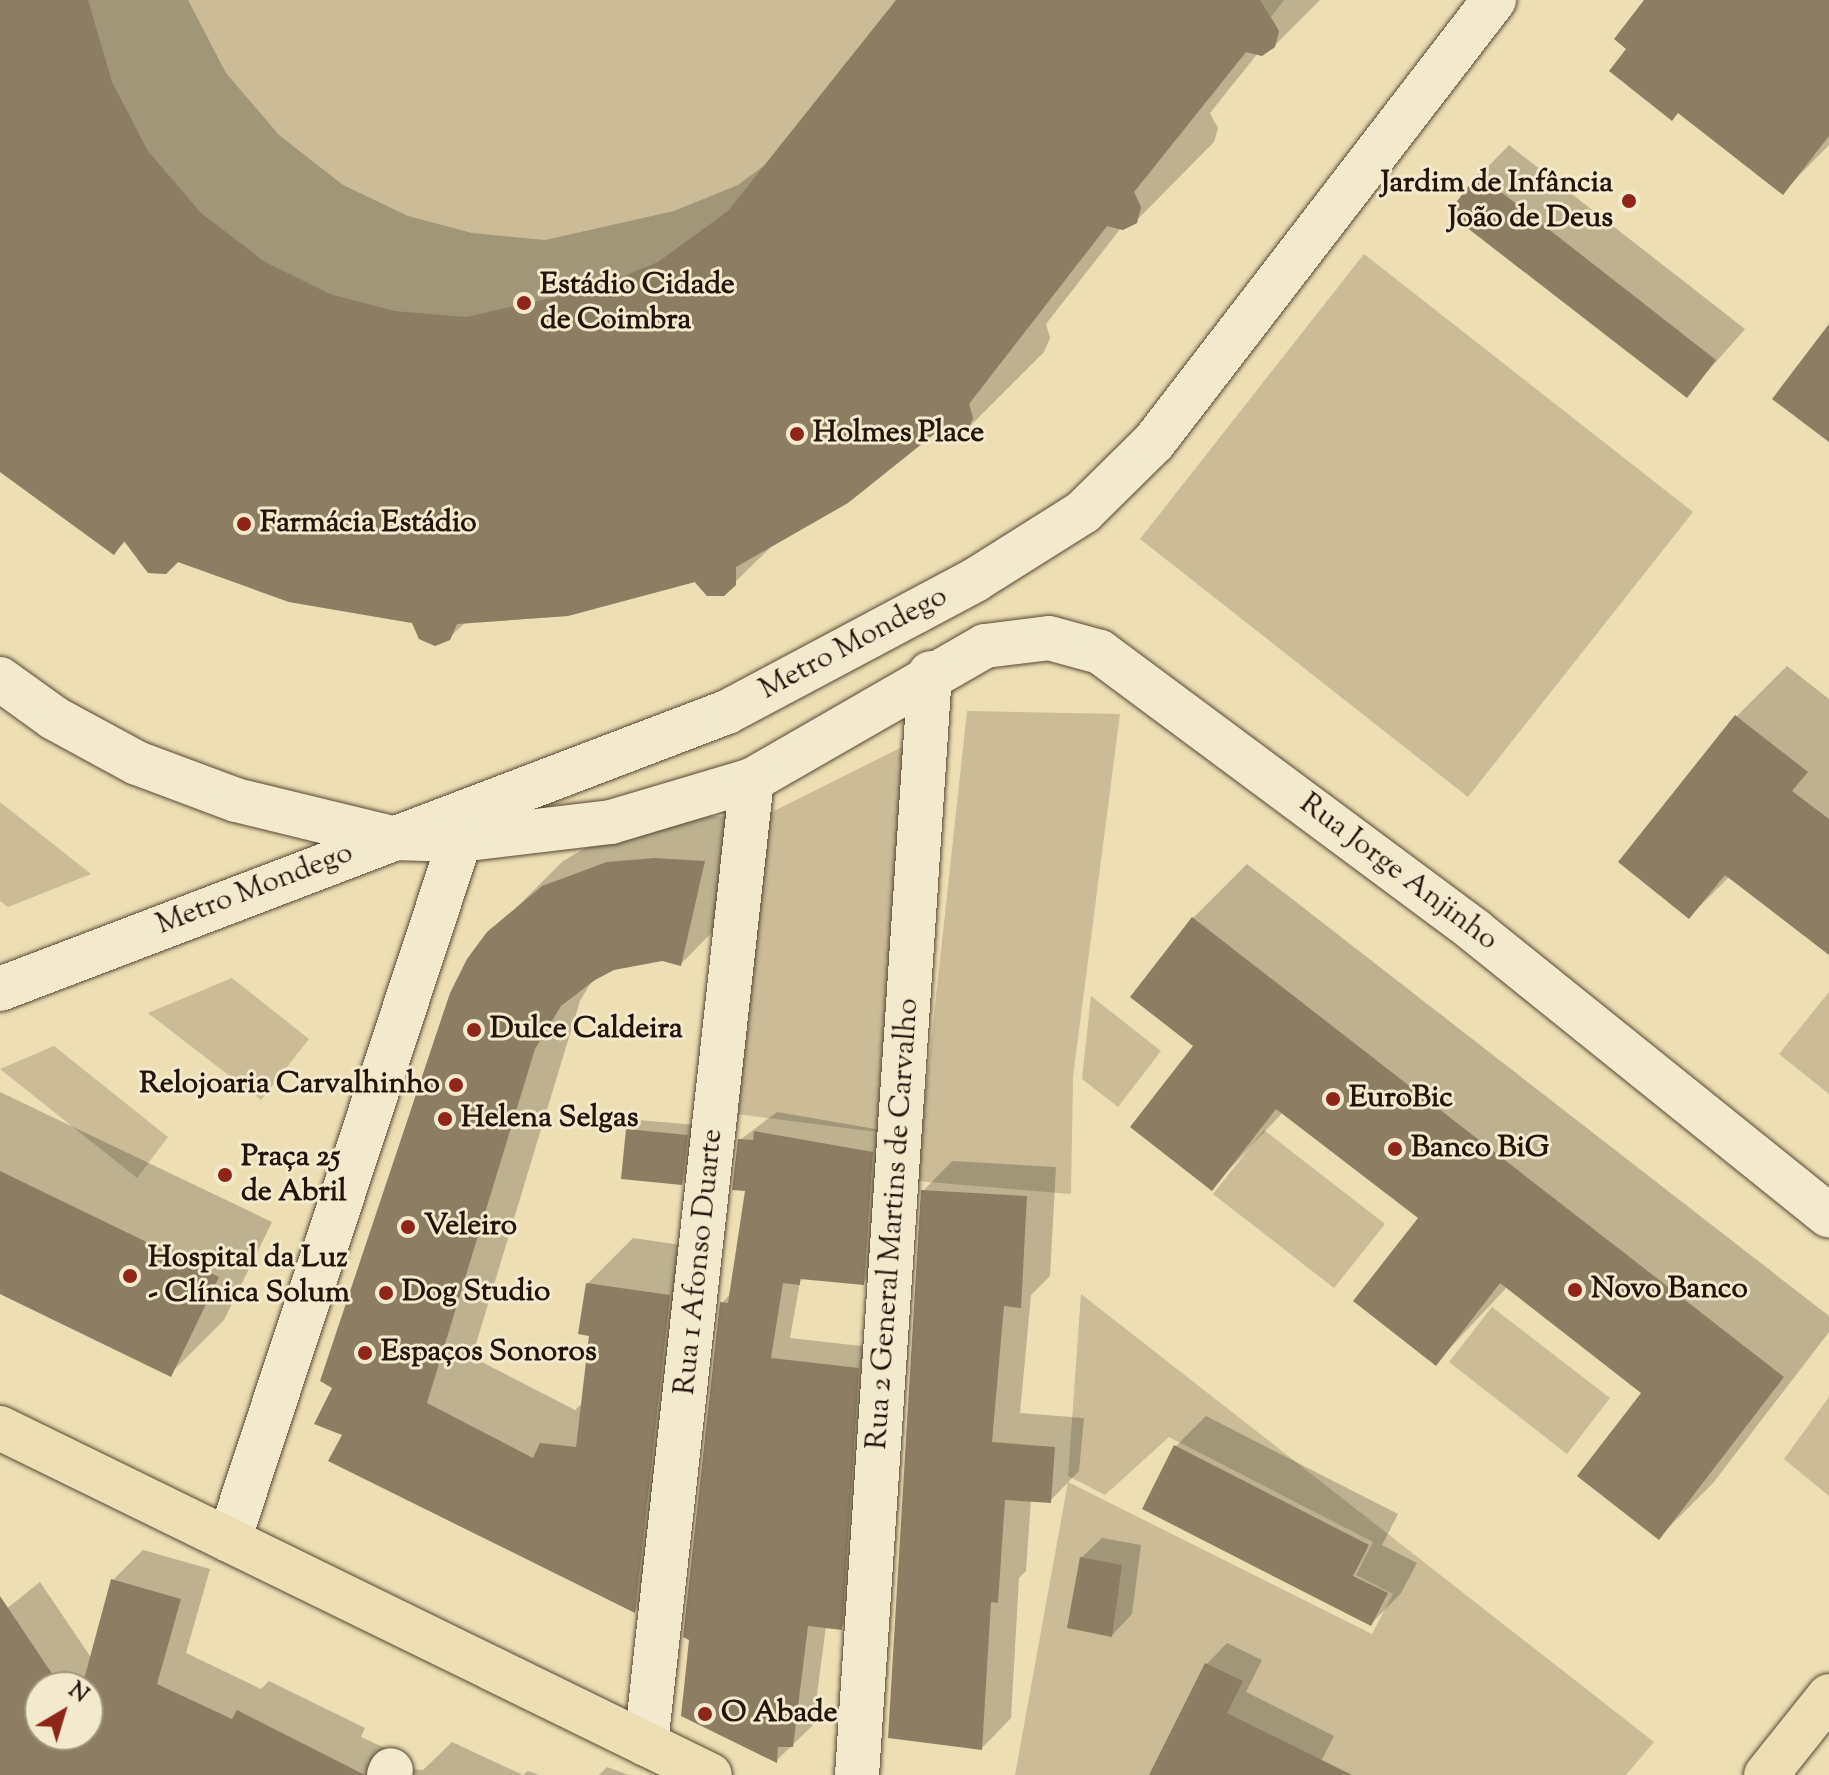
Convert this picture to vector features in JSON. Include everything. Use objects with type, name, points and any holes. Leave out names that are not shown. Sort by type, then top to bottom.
[{"type":"main road","points":[[0,1428],[710,1775]]},
{"type":"main road","points":[[1766,1775],[1829,1696]]},
{"type":"street","name":"Metro Mondego","points":[[0,989],[727,712],[975,580],[1083,512],[1154,442],[1494,0]]},
{"type":"street","name":"Rua Jorge Anjinho","points":[[392,838],[460,840],[611,822],[752,780],[930,673],[985,646],[1036,640],[1100,652],[1475,931],[1829,1216]]},
{"type":"street","name":"Rua 2 General Martins de Carvalho","points":[[857,1775],[930,673]]},
{"type":"street","points":[[0,679],[54,718],[137,763],[236,800],[392,838]]},
{"type":"street","name":"Rua 1 Afonso Duarte","points":[[646,1744],[740,912],[752,780]]},
{"type":"street","points":[[229,1540],[460,840]]},
{"type":"shaded area","name":"Estádio Cidade de Coimbra","points":[[0,0],[1284,0],[1271,17],[1279,31],[1275,47],[1262,56],[1246,52],[1134,192],[1141,207],[1137,223],[1123,230],[1107,226],[969,403],[973,418],[967,432],[952,437],[938,431],[736,567],[736,585],[724,596],[707,596],[694,582],[568,616],[457,624],[450,640],[435,646],[419,639],[412,623],[289,602],[178,562],[166,574],[148,573],[137,559],[139,542],[127,535],[114,555],[0,472]]},
{"type":"shaded area","points":[[1364,254],[1693,512],[1468,797],[1140,539]]},
{"type":"shaded area","points":[[967,711],[1120,714],[1073,1077],[1071,1194],[916,1181]]},
{"type":"shaded area","points":[[908,744],[885,1133],[736,1114],[764,816]]},
{"type":"shaded area","points":[[0,802],[91,874],[8,907],[0,901]]},
{"type":"shaded area","points":[[232,978],[309,1039],[261,1100],[148,1013]]},
{"type":"shaded area","points":[[1829,992],[1829,1094],[1779,1054]]},
{"type":"shaded area","points":[[1091,996],[1161,1051],[1118,1107],[1082,1079]]},
{"type":"shaded area","points":[[54,1046],[168,1137],[137,1178],[0,1069]]},
{"type":"shaded area","points":[[1264,1130],[1385,1224],[1334,1288],[1213,1194]]},
{"type":"shaded area","points":[[1081,1294],[1654,1742],[1626,1775],[1015,1775],[1068,1482],[1372,1634],[1393,1594],[1356,1575],[1373,1542],[1169,1437],[1105,1495],[1068,1476]]},
{"type":"shaded area","points":[[1492,1307],[1610,1398],[1567,1454],[1449,1362]]},
{"type":"shaded area","points":[[1829,1397],[1829,1496],[1784,1459]]},
{"type":"building","name":"Estádio Cidade de Coimbra","points":[[0,0],[88,0],[112,82],[148,151],[201,213],[265,262],[330,294],[394,311],[466,317],[595,288],[658,262],[728,211],[896,0],[1260,0],[1279,31],[1275,47],[1262,56],[1246,52],[1134,192],[1141,207],[1137,223],[1123,230],[1107,226],[969,404],[973,418],[967,432],[952,437],[938,431],[848,503],[736,567],[736,585],[724,596],[707,596],[695,582],[568,616],[457,624],[450,640],[435,646],[419,639],[412,623],[289,602],[178,562],[166,574],[148,573],[124,541],[114,555],[0,472]]},
{"type":"building","points":[[1644,0],[1829,0],[1829,136],[1783,195],[1678,113],[1672,121],[1609,71],[1626,49],[1614,39]]},
{"type":"building","points":[[1478,174],[1716,360],[1687,398],[1448,213]]},
{"type":"building","points":[[1829,324],[1829,442],[1772,399]]},
{"type":"building","points":[[1735,715],[1808,772],[1792,791],[1829,819],[1829,955],[1725,875],[1689,919],[1618,862]]},
{"type":"building","points":[[654,858],[705,861],[681,966],[662,961],[614,970],[595,980],[561,1006],[535,1049],[427,1403],[533,1458],[540,1443],[576,1447],[589,1336],[578,1334],[586,1283],[670,1295],[635,1613],[328,1461],[342,1435],[314,1424],[332,1388],[320,1381],[450,993],[467,959],[487,932],[542,886],[607,862]]},
{"type":"building","points":[[1192,917],[1784,1377],[1659,1540],[1577,1476],[1641,1393],[1500,1283],[1436,1366],[1353,1301],[1418,1218],[1276,1109],[1212,1191],[1130,1127],[1193,1046],[1130,997]]},
{"type":"building","points":[[626,1129],[688,1135],[682,1185],[621,1179]]},
{"type":"building","points":[[754,1131],[873,1152],[864,1285],[800,1279],[800,1285],[783,1283],[771,1358],[859,1368],[842,1630],[808,1626],[793,1747],[778,1747],[777,1763],[681,1716],[689,1640],[683,1637],[720,1302],[728,1303],[745,1191],[732,1190],[738,1139],[753,1140]]},
{"type":"building","points":[[0,1171],[219,1277],[171,1377],[0,1294]]},
{"type":"building","points":[[921,1190],[1027,1196],[1021,1308],[1004,1306],[992,1442],[1055,1447],[1051,1503],[1005,1500],[998,1603],[991,1602],[982,1750],[888,1738]]},
{"type":"building","points":[[1174,1445],[1369,1545],[1353,1576],[1388,1593],[1371,1626],[1142,1509]]},
{"type":"building","points":[[1080,1557],[1122,1565],[1112,1637],[1067,1628]]},
{"type":"building","points":[[111,1579],[181,1599],[157,1684],[232,1719],[237,1710],[365,1775],[0,1775],[0,1596],[50,1671],[24,1671],[24,1751],[104,1751],[104,1671],[86,1671]]},
{"type":"building","points":[[1205,1663],[1243,1681],[1227,1713],[1352,1775],[1149,1775]]},
{"type":"place","name":"Jardim de Infância João de Deus","points":[[1629,201]]},
{"type":"place","name":"Estádio Cidade de Coimbra","points":[[524,303]]},
{"type":"place","name":"Holmes Place","points":[[797,434]]},
{"type":"place","name":"Farmácia Estádio","points":[[244,524]]},
{"type":"place","name":"Dulce Caldeira","points":[[474,1030]]},
{"type":"place","name":"Relojoaria Carvalhinho","points":[[456,1085]]},
{"type":"place","name":"EuroBic","points":[[1333,1099]]},
{"type":"place","name":"Helena Selgas","points":[[445,1119]]},
{"type":"place","name":"Banco BiG","points":[[1395,1149]]},
{"type":"place","name":"Praça 25 de Abril","points":[[225,1175]]},
{"type":"place","name":"Veleiro","points":[[408,1227]]},
{"type":"place","name":"Hospital da Luz - Clínica Solum","points":[[130,1276]]},
{"type":"place","name":"Novo Banco","points":[[1575,1290]]},
{"type":"place","name":"Dog Studio","points":[[386,1293]]},
{"type":"place","name":"Espaços Sonoros","points":[[365,1353]]},
{"type":"place","name":"O Abade","points":[[705,1714]]}]
